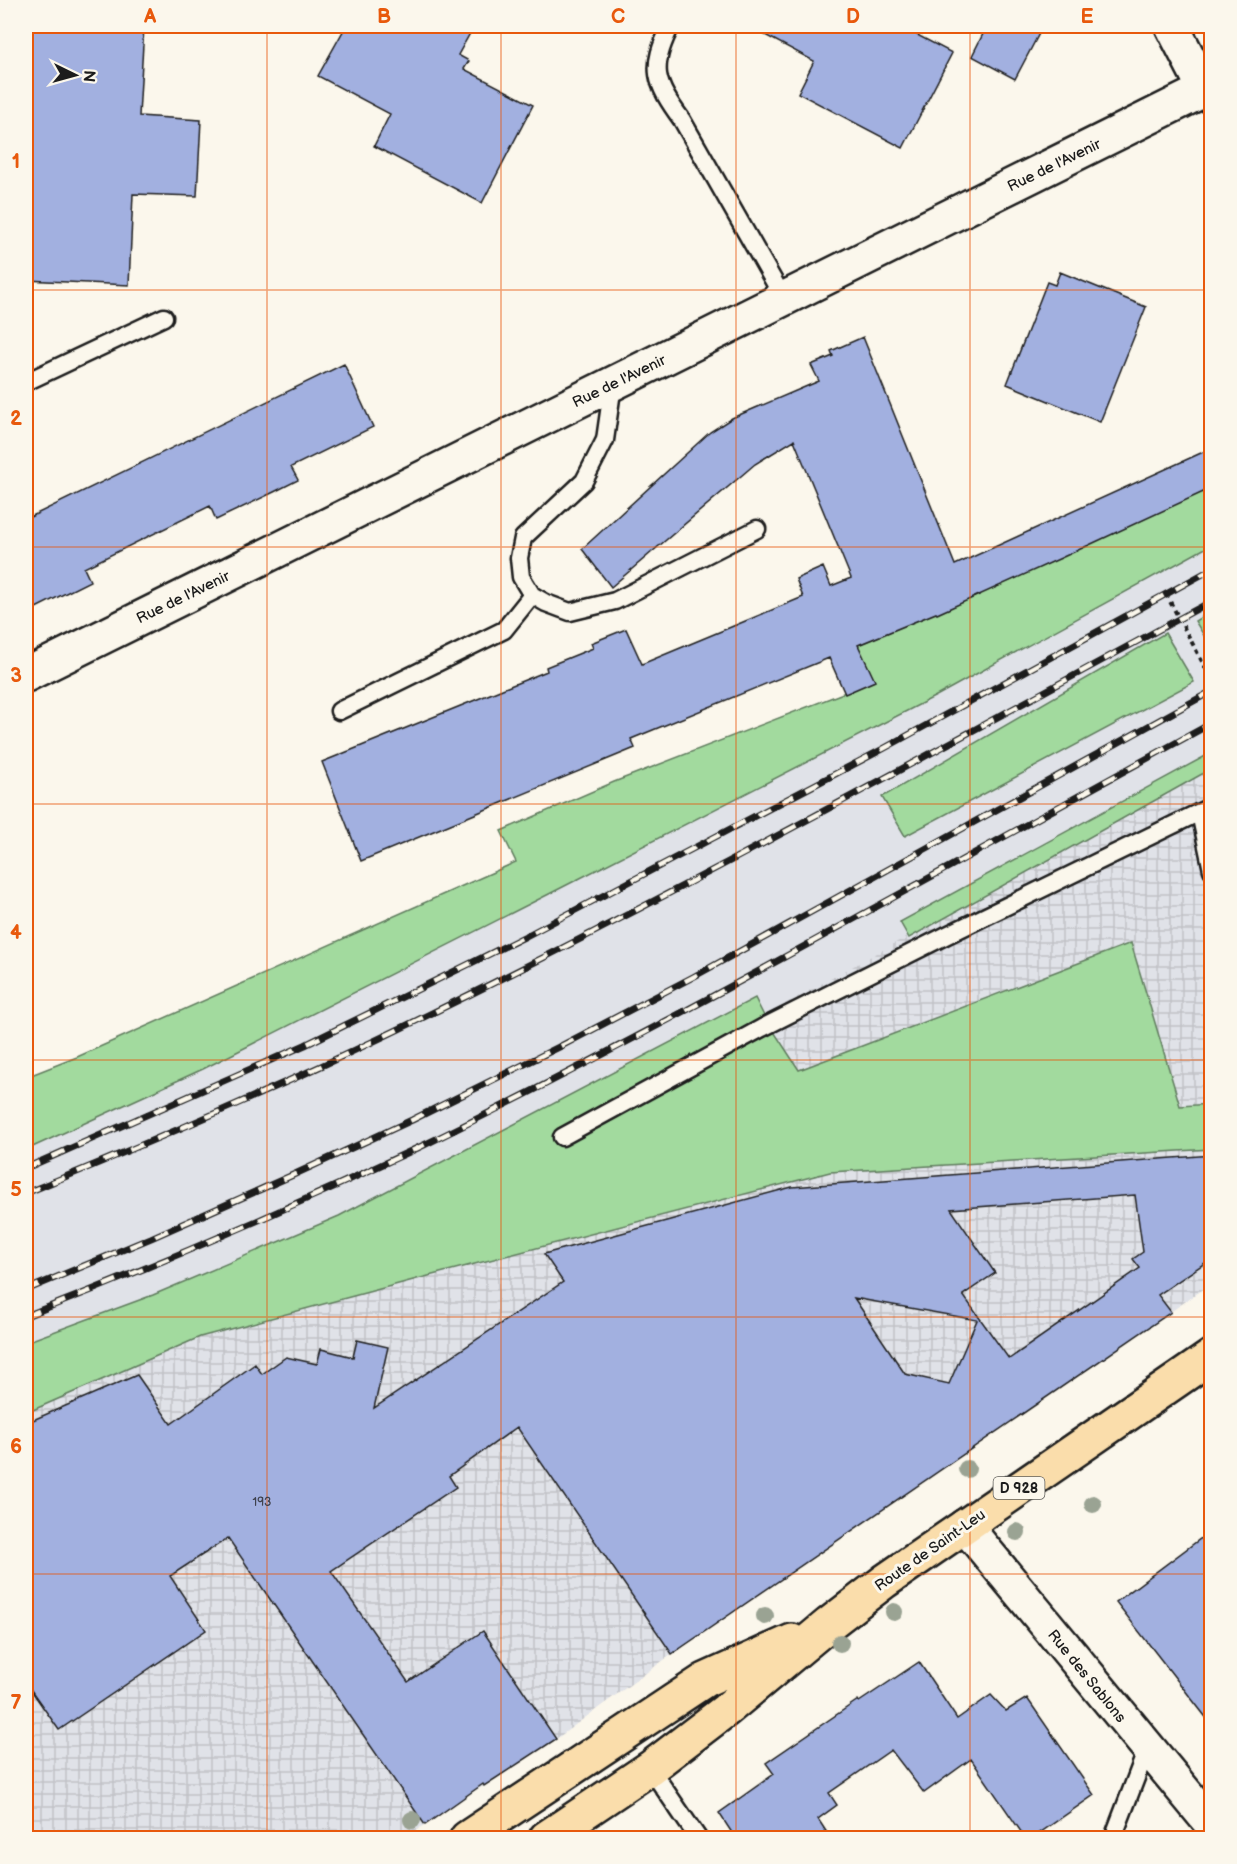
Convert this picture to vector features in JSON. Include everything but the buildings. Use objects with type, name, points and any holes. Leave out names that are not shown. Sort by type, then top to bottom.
[{"type":"main road","name":"Route de Saint-Leu","points":[[546,1839],[650,1768],[726,1710],[829,1624],[885,1581],[1212,1356]]},
{"type":"main road","name":"Route de Saint-Leu","points":[[467,1839],[705,1680],[829,1624]]},
{"type":"street","points":[[1172,26],[1208,88]]},
{"type":"street","name":"Rue de l'Avenir","points":[[26,675],[1208,88]]},
{"type":"street","name":"Rue des Sablons","points":[[964,1526],[1212,1825]]},
{"type":"lane","points":[[671,26],[657,58],[658,79],[668,101],[682,120],[784,299]]},
{"type":"lane","points":[[26,382],[164,317]]},
{"type":"lane","points":[[613,384],[605,440],[584,481],[522,538],[519,558],[521,577],[532,595],[570,612],[615,602],[757,529]]},
{"type":"lane","points":[[339,711],[504,630],[532,595]]},
{"type":"lane","points":[[562,1137],[762,1028],[947,934],[1206,810],[1212,870]]},
{"type":"lane","points":[[1113,1839],[1147,1749]]},
{"type":"lane","points":[[650,1768],[698,1839]]},
{"type":"path","points":[[1166,594],[1212,680]]},
{"type":"shaded area","points":[[1211,488],[1211,769],[700,1055],[26,1383],[26,1080],[516,862],[501,831],[643,770],[845,694],[933,614]]},
{"type":"shaded area","points":[[1208,770],[1212,775],[1211,1284],[672,1654],[556,1739],[405,1838],[26,1838],[26,1383],[367,1235]]},
{"type":"green space","points":[[1211,482],[1211,545],[938,695],[557,890],[203,1069],[26,1150],[26,1077],[77,1057],[516,862],[501,831],[614,782],[874,681],[858,645],[1014,579]]},
{"type":"green space","points":[[1211,611],[1211,647],[1195,621]]},
{"type":"green space","points":[[1165,633],[1194,682],[905,836],[882,797]]},
{"type":"green space","points":[[1211,753],[1211,769],[909,938],[900,922]]},
{"type":"green space","points":[[1131,943],[1180,1106],[1211,1104],[1211,1149],[830,1172],[200,1337],[26,1413],[26,1342],[153,1295],[339,1216],[755,998],[765,1018],[799,1070]]},
{"type":"railway","points":[[26,1168],[305,1045],[526,936],[883,749],[1212,569]]},
{"type":"railway","points":[[26,1193],[173,1132],[319,1067],[546,957],[769,840],[1212,601]]},
{"type":"railway","points":[[26,1290],[293,1175],[412,1120],[563,1045],[693,977],[1212,691]]},
{"type":"railway","points":[[26,1316],[276,1213],[477,1119],[687,1010],[1212,723]]}]
